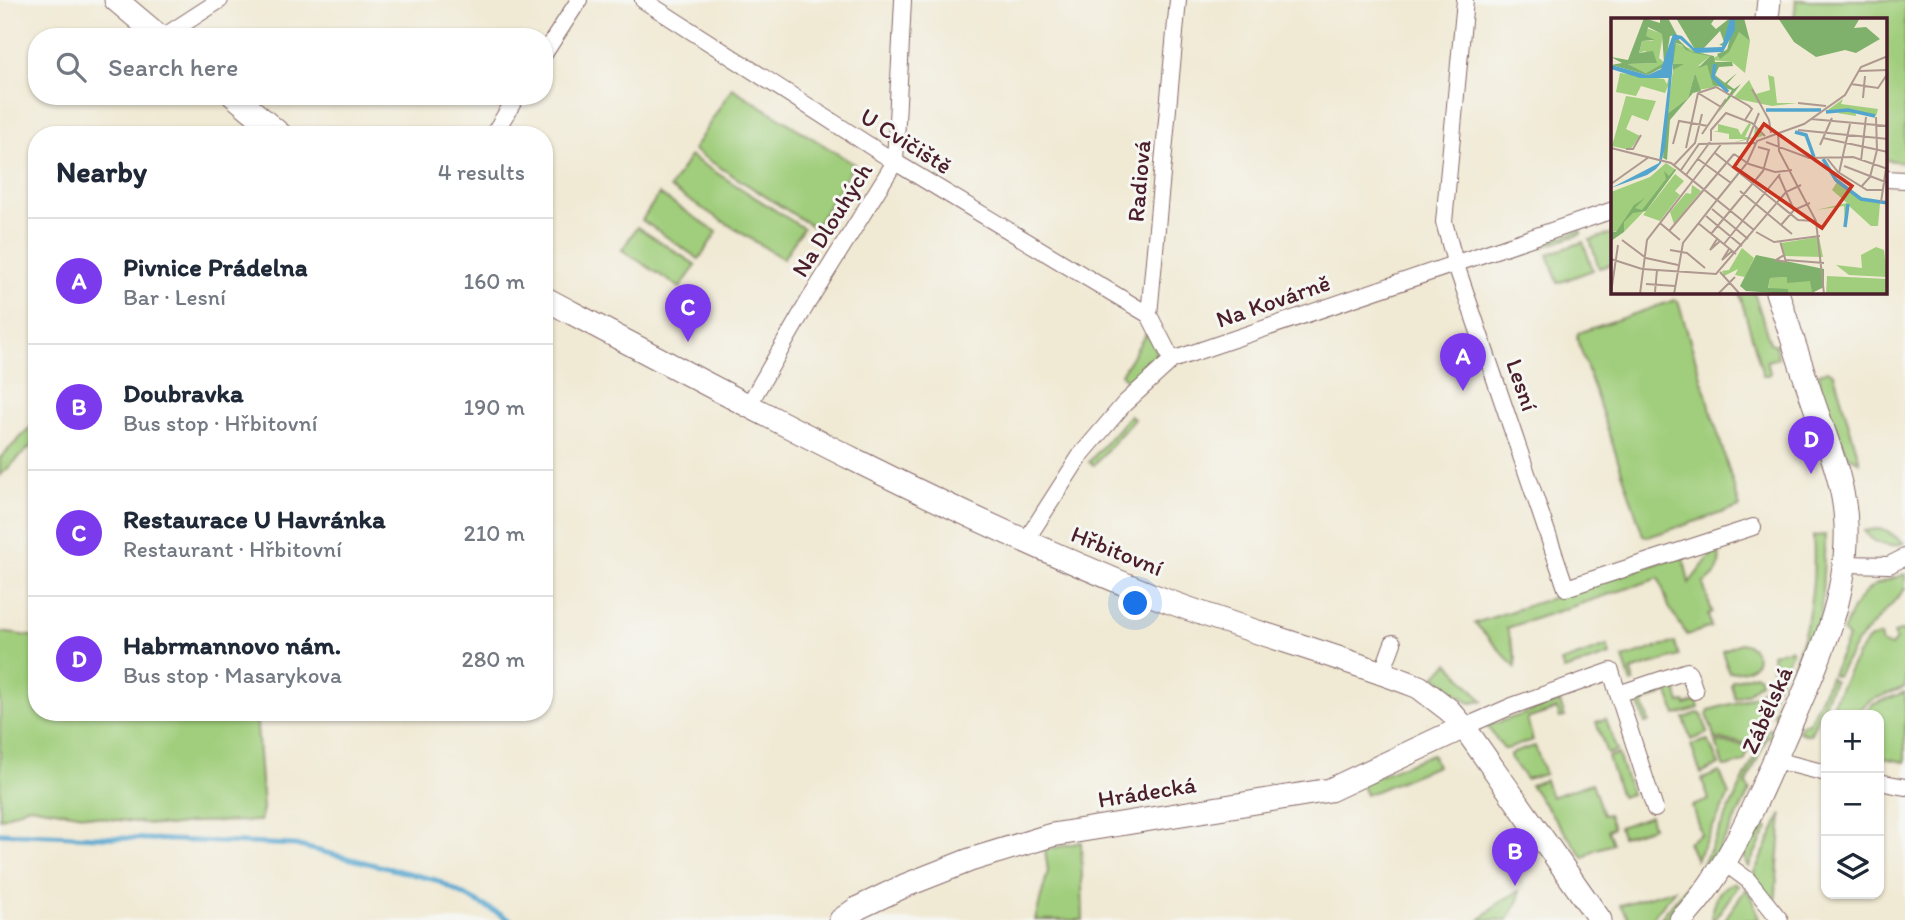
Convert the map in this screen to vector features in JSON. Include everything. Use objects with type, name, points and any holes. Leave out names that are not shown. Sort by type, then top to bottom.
[{"type":"street","points":[[116,0],[150,28]]},
{"type":"street","points":[[175,28],[220,0]]},
{"type":"street","points":[[553,40],[579,0]]},
{"type":"street","name":"U Cvičiště","points":[[643,0],[895,162],[1149,315]]},
{"type":"street","name":"Na Dlouhých","points":[[748,406],[808,302],[895,162],[903,0]]},
{"type":"street","name":"Radiová","points":[[1149,315],[1178,0]]},
{"type":"street","name":"Lesní","points":[[1465,0],[1444,222],[1455,262],[1566,588],[1718,542],[1753,527]]},
{"type":"street","points":[[1768,18],[1769,0]]},
{"type":"street","points":[[245,105],[270,126]]},
{"type":"street","points":[[499,126],[511,105]]},
{"type":"street","name":"Na Kovárně","points":[[1025,542],[1080,456],[1124,404],[1172,360],[1611,211]]},
{"type":"street","name":"Zábělská","points":[[1681,920],[1708,889],[1725,863],[1774,760],[1828,635],[1845,564],[1846,523],[1835,460],[1778,294]]},
{"type":"street","name":"Hřbitovní","points":[[553,303],[748,406],[1025,542],[1152,595],[1419,687],[1471,723],[1600,920]]},
{"type":"street","points":[[1149,315],[1172,360]]},
{"type":"street","points":[[1845,564],[1889,565],[1905,557]]},
{"type":"street","points":[[1381,673],[1393,643]]},
{"type":"street","name":"Hrádecká","points":[[841,920],[858,908],[904,886],[970,860],[1040,838],[1096,826],[1330,790],[1471,723],[1611,671],[1655,809]]},
{"type":"street","points":[[1618,694],[1687,671],[1695,691]]},
{"type":"street","points":[[1774,760],[1821,772]]},
{"type":"street","points":[[1884,783],[1905,787]]},
{"type":"street","points":[[1725,863],[1748,880],[1780,920]]},
{"type":"green space","points":[[1796,0],[1905,0],[1905,162],[1888,160],[1888,18],[1794,18]]},
{"type":"green space","points":[[732,88],[854,164],[815,228],[693,150]]},
{"type":"green space","points":[[690,156],[803,228],[783,259],[670,188]]},
{"type":"green space","points":[[659,194],[717,232],[699,259],[642,220]]},
{"type":"green space","points":[[637,227],[696,265],[680,288],[622,250]]},
{"type":"green space","points":[[1581,230],[1581,234],[1512,257],[1509,253]]},
{"type":"green space","points":[[1611,234],[1611,265],[1599,268],[1590,240]]},
{"type":"green space","points":[[1583,242],[1593,270],[1558,283],[1548,254]]},
{"type":"green space","points":[[1740,294],[1755,294],[1770,343],[1776,345],[1778,358],[1767,361],[1770,373],[1763,375]]},
{"type":"green space","points":[[1678,301],[1740,507],[1648,537],[1643,535],[1577,338],[1578,333]]},
{"type":"green space","points":[[1146,334],[1156,349],[1156,356],[1150,370],[1134,389],[1121,374]]},
{"type":"green space","points":[[1828,370],[1834,374],[1860,462],[1847,455],[1822,397],[1819,373]]},
{"type":"green space","points":[[1130,415],[1134,419],[1094,465],[1089,462]]},
{"type":"green space","points":[[28,430],[28,449],[0,476],[0,458]]},
{"type":"green space","points":[[1886,530],[1904,543],[1893,546],[1882,544],[1864,531]]},
{"type":"green space","points":[[1825,535],[1821,614],[1798,682],[1780,723],[1773,714],[1792,670],[1810,607],[1813,536]]},
{"type":"green space","points":[[1719,545],[1717,572],[1703,584],[1712,612],[1708,614],[1711,627],[1687,635],[1669,607],[1659,578],[1507,628],[1516,658],[1515,667],[1475,623],[1683,555],[1689,583]]},
{"type":"green space","points":[[1905,574],[1905,589],[1857,642],[1838,674],[1832,674],[1848,638],[1843,632],[1849,616],[1863,595],[1884,581]]},
{"type":"green space","points":[[0,632],[28,636],[28,721],[257,721],[263,809],[260,821],[197,822],[169,826],[29,806],[0,819]]},
{"type":"green space","points":[[1905,632],[1905,687],[1869,701],[1859,710],[1830,710],[1857,655],[1869,639],[1880,636],[1882,644],[1891,646],[1896,640],[1894,633]]},
{"type":"green space","points":[[1675,642],[1679,656],[1631,671],[1634,682],[1631,683],[1623,658]]},
{"type":"green space","points":[[1740,643],[1753,649],[1756,660],[1747,670],[1729,672],[1722,651]]},
{"type":"green space","points":[[1607,646],[1610,655],[1564,670],[1561,662]]},
{"type":"green space","points":[[1790,649],[1792,651],[1751,744],[1715,739],[1707,714],[1709,710],[1756,695],[1770,680],[1773,669],[1772,654]]},
{"type":"green space","points":[[1449,663],[1483,701],[1468,702],[1435,676]]},
{"type":"green space","points":[[1755,674],[1760,677],[1760,682],[1747,694],[1735,698],[1732,681]]},
{"type":"green space","points":[[1830,677],[1834,681],[1810,735],[1799,732],[1802,724],[1809,723]]},
{"type":"green space","points":[[1675,687],[1680,703],[1685,702],[1686,705],[1697,701],[1699,708],[1676,715],[1668,693],[1643,702],[1649,722],[1645,723],[1639,704],[1629,707],[1629,704],[1645,698],[1643,692],[1647,691],[1649,696]]},
{"type":"green space","points":[[1905,692],[1905,762],[1884,758],[1884,710],[1866,710],[1871,705]]},
{"type":"green space","points":[[1560,702],[1565,717],[1560,718],[1557,709],[1527,719],[1533,740],[1507,749],[1504,749],[1487,726]]},
{"type":"green space","points":[[1698,713],[1702,715],[1708,733],[1691,740],[1684,718]]},
{"type":"green space","points":[[1606,719],[1617,751],[1607,754],[1596,722]]},
{"type":"green space","points":[[1768,729],[1777,729],[1774,736],[1767,737],[1746,785],[1750,790],[1723,842],[1679,905],[1666,920],[1659,920],[1706,858]]},
{"type":"green space","points":[[1708,740],[1719,765],[1701,774],[1691,745]]},
{"type":"green space","points":[[1716,742],[1750,746],[1744,762],[1723,766]]},
{"type":"green space","points":[[1535,746],[1545,774],[1526,779],[1510,754]]},
{"type":"green space","points":[[1432,754],[1437,766],[1366,795],[1361,783]]},
{"type":"green space","points":[[1618,754],[1631,794],[1621,797],[1608,757]]},
{"type":"green space","points":[[1720,772],[1729,795],[1696,860],[1688,842],[1701,834],[1692,806],[1709,800],[1702,779]]},
{"type":"green space","points":[[1545,780],[1551,797],[1592,783],[1603,815],[1608,814],[1613,828],[1608,830],[1613,844],[1594,850],[1584,858],[1530,785]]},
{"type":"green space","points":[[1782,814],[1775,906],[1753,875]]},
{"type":"green space","points":[[1650,816],[1653,827],[1622,837],[1619,827]]},
{"type":"green space","points":[[1763,825],[1768,828],[1748,867],[1745,859],[1746,847],[1752,835],[1758,835]]},
{"type":"green space","points":[[1081,842],[1083,920],[1035,920],[1048,871],[1045,850]]},
{"type":"green space","points":[[1734,883],[1739,885],[1714,920],[1711,917],[1718,896],[1724,888]]},
{"type":"green space","points":[[1675,889],[1651,920],[1630,920],[1620,905]]},
{"type":"green space","points":[[1746,889],[1753,900],[1759,920],[1724,920]]},
{"type":"green space","points":[[1519,891],[1519,900],[1508,920],[1480,920],[1497,904]]},
{"type":"waterway","points":[[0,833],[295,845],[436,880],[511,920]]},
{"type":"place","name":"Restaurace U Havránka","points":[[688,342]]},
{"type":"place","name":"Pivnice Prádelna","points":[[1463,391]]},
{"type":"place","name":"Habrmannovo nám.","points":[[1811,474]]},
{"type":"place","name":"Doubravka","points":[[1515,886]]}]
